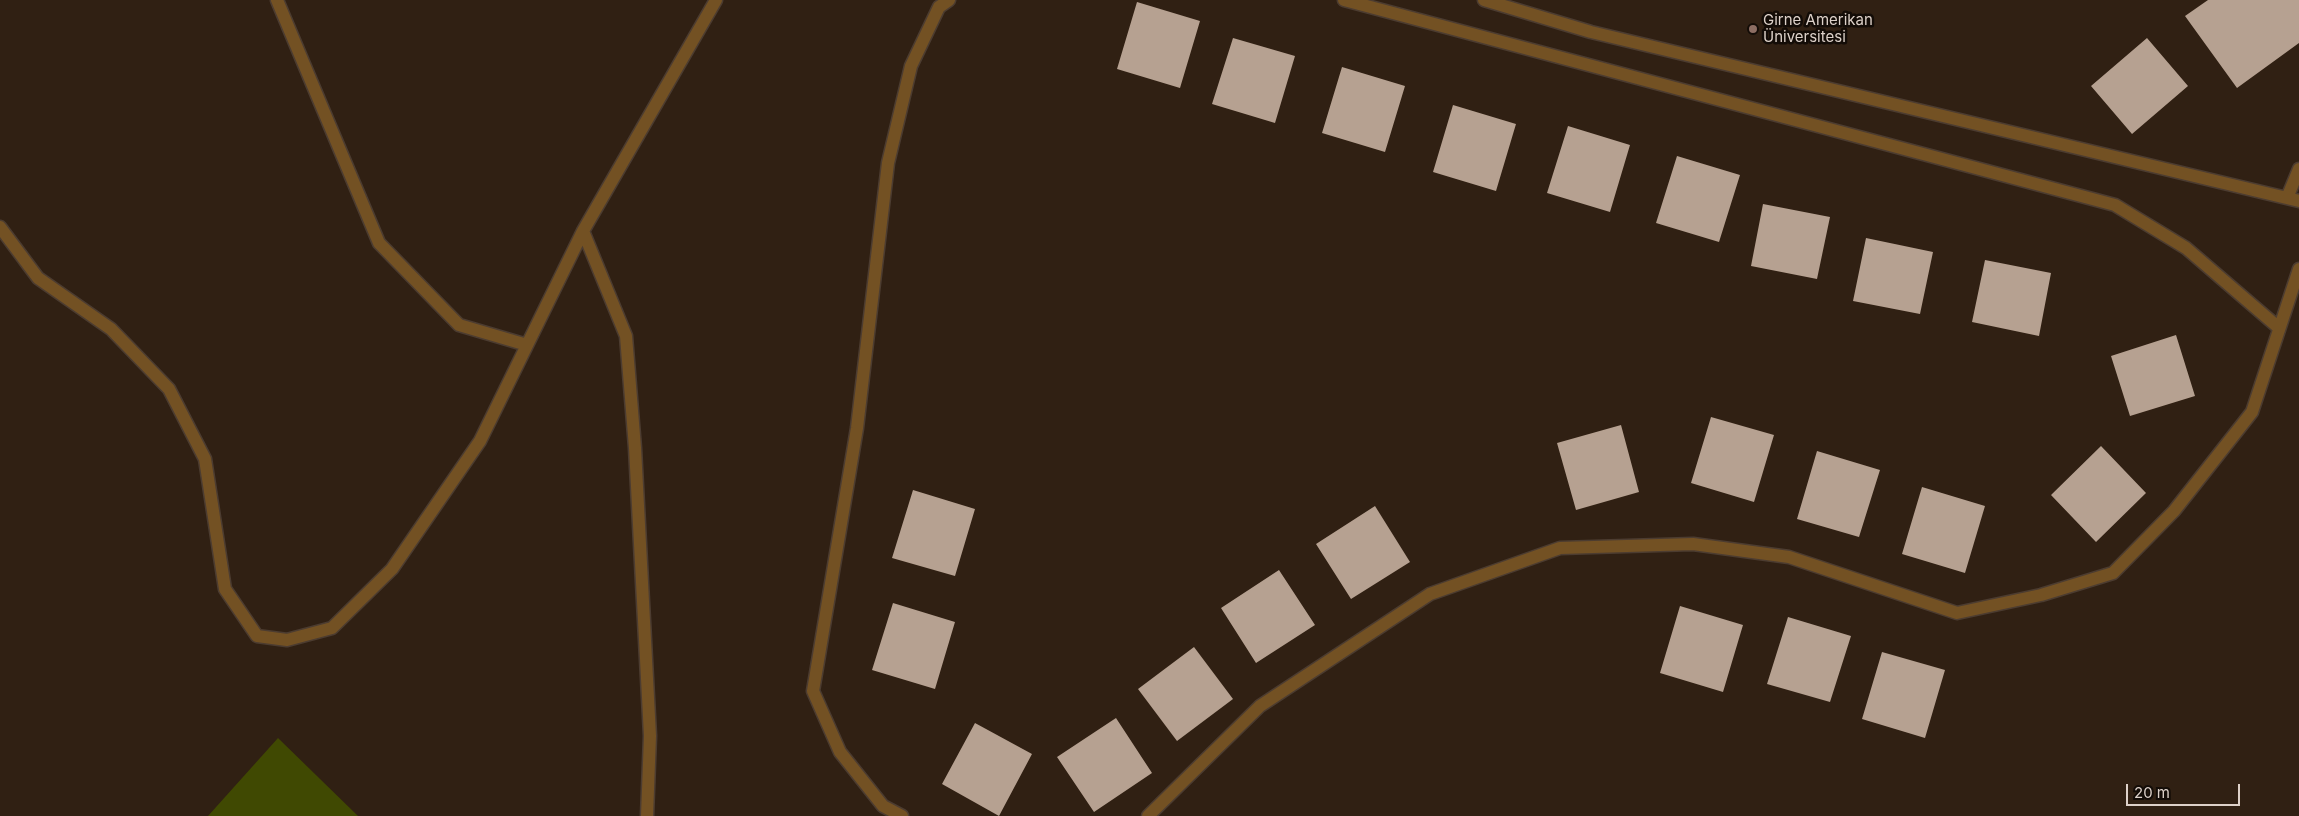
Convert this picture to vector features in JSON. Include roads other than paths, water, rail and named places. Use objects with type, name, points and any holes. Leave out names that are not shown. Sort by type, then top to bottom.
[{"type":"street","points":[[276,0],[379,244],[459,325],[527,345]]},
{"type":"street","points":[[0,228],[38,278],[111,329],[169,389],[205,459],[225,589],[257,636],[287,640],[332,628],[392,569],[480,441],[583,231],[716,0]]},
{"type":"street","points":[[902,816],[883,806],[840,752],[813,691],[857,428],[888,163],[911,66],[939,7],[949,0]]},
{"type":"street","points":[[1344,0],[2115,205],[2186,248],[2279,328]]},
{"type":"street","points":[[1484,0],[1601,34],[2293,199],[2299,169]]},
{"type":"street","points":[[583,231],[626,336],[635,448],[650,736],[647,816]]},
{"type":"street","points":[[1148,816],[1260,706],[1430,594],[1560,548],[1692,544],[1789,557],[1957,613],[2041,595],[2113,573],[2174,510],[2252,412],[2299,268]]},
{"type":"place","name":"Girne Amerikan Üniversitesi","points":[[1753,29]]}]
